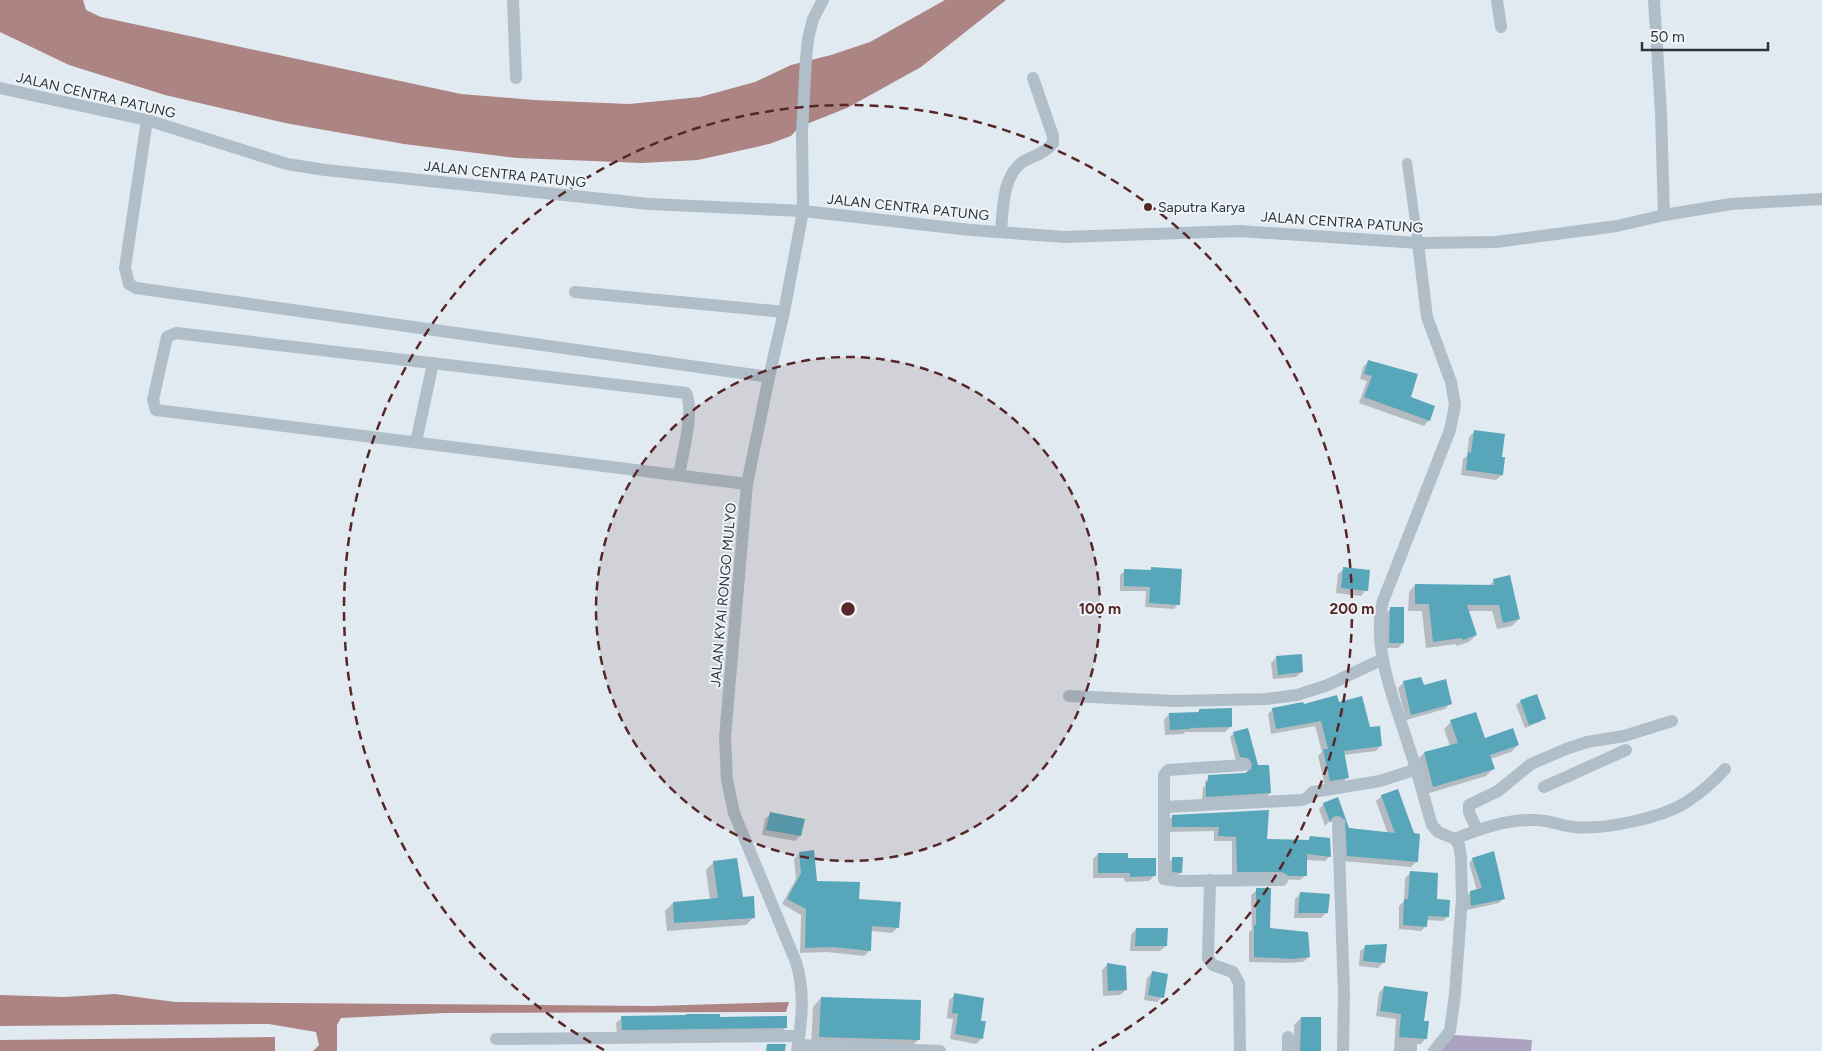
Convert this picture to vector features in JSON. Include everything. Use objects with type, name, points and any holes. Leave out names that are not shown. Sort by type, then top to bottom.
[{"type":"street","points":[[513,0],[516,78]]},
{"type":"street","name":"JALAN KYAI RONGO MULYO","points":[[798,1044],[803,995],[802,980],[734,813],[728,780],[726,737],[747,484],[768,377],[784,312],[803,211],[802,132],[806,59],[813,19],[823,0]]},
{"type":"street","points":[[1497,0],[1502,27]]},
{"type":"street","points":[[1654,0],[1661,113],[1664,215]]},
{"type":"street","points":[[1001,232],[1005,196],[1009,180],[1016,167],[1047,150],[1053,143],[1053,136],[1033,78]]},
{"type":"street","name":"JALAN CENTRA PATUNG","points":[[0,88],[147,120],[287,164],[325,170],[650,204],[803,211],[1064,237],[1240,231],[1418,243],[1505,241],[1617,226],[1664,215],[1732,204],[1822,199]]},
{"type":"street","points":[[147,120],[125,268],[129,284],[136,288],[768,377]]},
{"type":"street","points":[[1418,243],[1427,317],[1452,382],[1455,405],[1450,430],[1378,618],[1383,659],[1392,696],[1432,825],[1438,832],[1455,839],[1459,845],[1461,858],[1462,890],[1455,994],[1450,1031],[1434,1051]]},
{"type":"street","points":[[575,292],[784,312]]},
{"type":"street","points":[[679,475],[690,413],[690,402],[686,393],[176,332],[167,337],[153,400],[156,410],[747,484]]},
{"type":"street","points":[[416,442],[433,363]]},
{"type":"street","points":[[1069,696],[1182,701],[1266,699],[1296,695],[1328,685],[1383,659]]},
{"type":"street","points":[[1477,830],[1469,812],[1469,805],[1498,791],[1531,764],[1566,748],[1587,742],[1624,736],[1672,721]]},
{"type":"street","points":[[1544,787],[1626,750]]},
{"type":"street","points":[[1244,765],[1168,770],[1164,775],[1164,878],[1179,881],[1282,880]]},
{"type":"street","points":[[1455,839],[1502,823],[1538,820],[1574,827],[1611,826],[1657,814],[1688,802],[1706,788],[1725,768]]},
{"type":"street","points":[[1164,807],[1302,800],[1313,792],[1380,781],[1416,769]]},
{"type":"street","points":[[1338,824],[1344,993],[1343,1051]]},
{"type":"street","points":[[1210,880],[1208,958],[1213,965],[1233,972],[1239,983],[1240,1051]]},
{"type":"street","points":[[496,1038],[798,1044],[883,1050],[940,1051]]},
{"type":"street","points":[[1288,1038],[1288,1051]]},
{"type":"lane","points":[[1407,163],[1418,243]]},
{"type":"shaded area","points":[[0,0],[83,0],[86,10],[101,17],[461,94],[534,100],[629,104],[700,97],[755,82],[791,65],[831,55],[870,42],[945,0],[1006,0],[921,67],[847,108],[799,127],[791,136],[769,144],[698,160],[642,163],[517,158],[404,144],[285,123],[165,95],[69,65],[0,32]]},
{"type":"shaded area","points":[[115,994],[175,1002],[652,1006],[789,1002],[786,1012],[445,1013],[341,1018],[337,1025],[337,1051],[313,1051],[319,1045],[316,1032],[269,1024],[0,1026],[0,995],[64,997]]},
{"type":"shaded area","points":[[1454,1035],[1532,1040],[1531,1051],[1440,1051]]},
{"type":"shaded area","points":[[275,1037],[275,1051],[0,1051],[0,1040]]},
{"type":"building","points":[[1368,360],[1418,374],[1411,397],[1435,406],[1430,421],[1364,397],[1372,376],[1364,374]]},
{"type":"building","points":[[1474,430],[1505,434],[1502,457],[1505,457],[1503,475],[1466,470],[1468,452],[1471,453]]},
{"type":"building","points":[[1151,567],[1182,569],[1180,605],[1149,603],[1150,587],[1124,586],[1124,569],[1151,570]]},
{"type":"building","points":[[1343,567],[1370,570],[1368,591],[1341,588]]},
{"type":"building","points":[[1510,575],[1520,619],[1503,623],[1499,605],[1467,605],[1477,635],[1463,640],[1462,638],[1433,642],[1429,604],[1415,604],[1415,584],[1494,585],[1493,579]]},
{"type":"building","points":[[1390,607],[1404,607],[1404,643],[1389,643]]},
{"type":"building","points":[[1302,654],[1303,672],[1278,675],[1276,656]]},
{"type":"building","points":[[1421,677],[1424,685],[1446,679],[1452,704],[1411,715],[1403,681]]},
{"type":"building","points":[[1537,694],[1546,719],[1529,725],[1520,700]]},
{"type":"building","points":[[1337,695],[1339,702],[1362,696],[1370,727],[1380,726],[1382,746],[1344,751],[1349,778],[1330,781],[1323,749],[1328,749],[1321,721],[1276,729],[1272,708],[1303,702],[1304,704]]},
{"type":"building","points":[[1232,708],[1232,727],[1170,730],[1169,713],[1199,712],[1199,709]]},
{"type":"building","points":[[1476,712],[1485,738],[1513,728],[1519,745],[1490,755],[1495,769],[1433,787],[1424,752],[1458,743],[1450,720]]},
{"type":"building","points":[[1248,728],[1258,765],[1269,765],[1271,793],[1206,797],[1208,775],[1245,773],[1251,769],[1250,760],[1240,757],[1233,732]]},
{"type":"building","points":[[1398,789],[1414,833],[1420,834],[1418,862],[1347,856],[1345,820],[1337,816],[1333,817],[1330,822],[1323,803],[1338,797],[1349,828],[1395,833],[1381,795]]},
{"type":"building","points":[[1269,810],[1267,839],[1309,840],[1310,836],[1330,838],[1331,857],[1307,854],[1307,876],[1289,876],[1282,872],[1237,872],[1236,837],[1218,836],[1219,827],[1172,827],[1172,815]]},
{"type":"building","points":[[770,812],[805,819],[801,836],[766,830]]},
{"type":"building","points":[[814,850],[817,881],[860,882],[859,899],[901,902],[899,928],[872,926],[871,951],[833,947],[805,948],[806,909],[787,899],[801,873],[799,852]]},
{"type":"building","points":[[1494,851],[1505,899],[1471,906],[1470,891],[1482,888],[1472,858]]},
{"type":"building","points":[[1098,853],[1128,853],[1128,858],[1156,858],[1156,876],[1130,877],[1130,873],[1098,873]]},
{"type":"building","points":[[1172,857],[1183,857],[1182,873],[1172,872]]},
{"type":"building","points":[[737,858],[743,897],[754,896],[755,918],[674,923],[673,902],[718,898],[713,861]]},
{"type":"building","points":[[1410,871],[1438,873],[1437,899],[1450,900],[1449,917],[1428,916],[1427,927],[1403,925],[1404,899],[1408,899]]},
{"type":"building","points":[[1256,888],[1271,888],[1270,928],[1308,932],[1310,957],[1292,959],[1254,957]]},
{"type":"building","points":[[1300,892],[1330,894],[1328,913],[1298,913]]},
{"type":"building","points":[[1136,928],[1168,928],[1167,946],[1135,946]]},
{"type":"building","points":[[1387,944],[1385,963],[1363,961],[1365,945]]},
{"type":"building","points":[[1107,963],[1126,966],[1127,990],[1108,991]]},
{"type":"building","points":[[1152,971],[1168,974],[1164,998],[1148,995]]},
{"type":"building","points":[[1384,986],[1428,992],[1424,1021],[1429,1021],[1427,1039],[1399,1037],[1401,1014],[1380,1011]]},
{"type":"building","points":[[954,993],[984,998],[981,1021],[986,1021],[983,1039],[955,1034],[958,1014],[952,1013]]},
{"type":"building","points":[[821,997],[921,1000],[920,1040],[819,1037]]},
{"type":"building","points":[[720,1014],[720,1017],[787,1016],[787,1028],[622,1030],[621,1016]]},
{"type":"building","points":[[1301,1017],[1321,1017],[1321,1051],[1300,1051]]},
{"type":"building","points":[[767,1044],[786,1044],[785,1051],[766,1051]]},
{"type":"place","name":"Saputra Karya","points":[[1148,207]]}]
